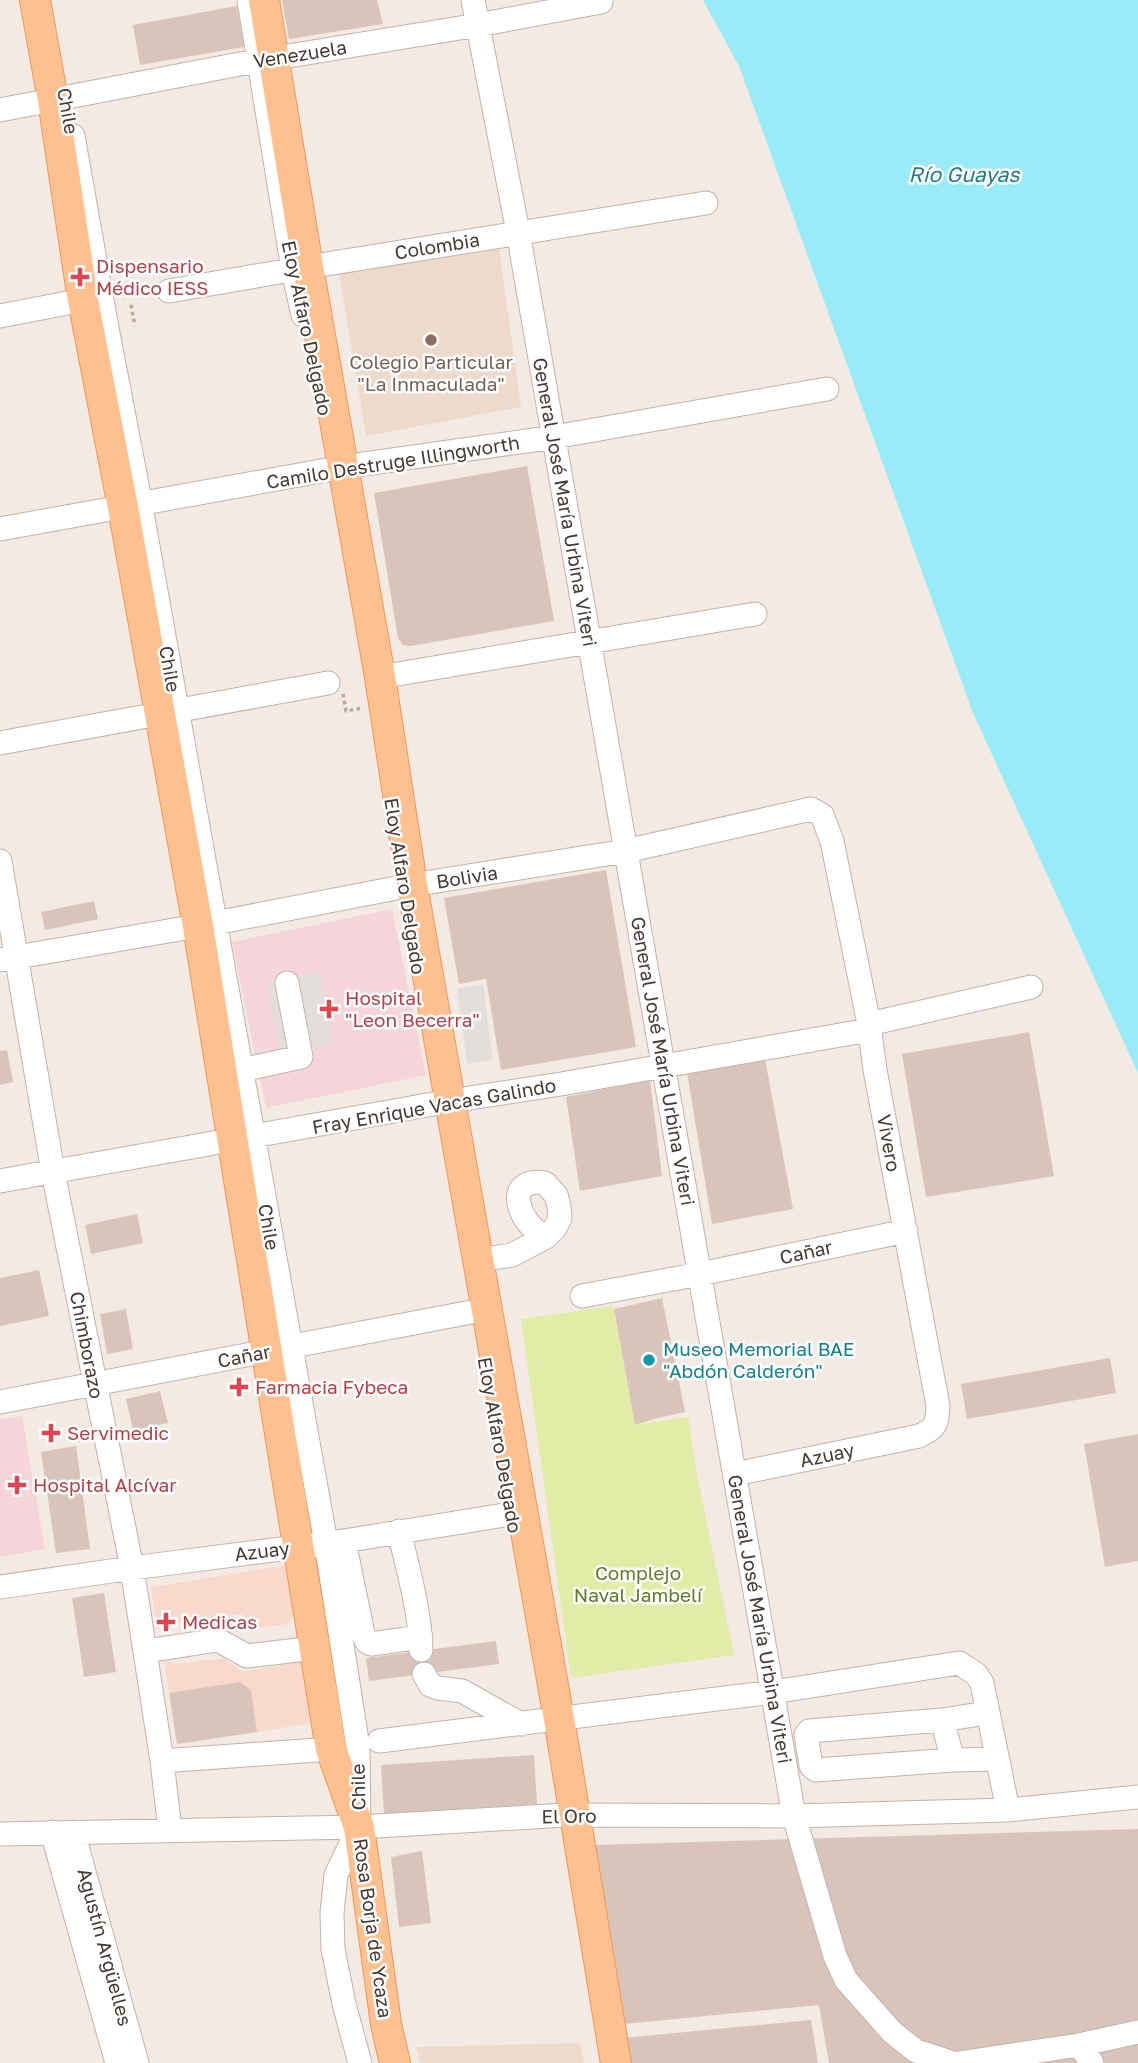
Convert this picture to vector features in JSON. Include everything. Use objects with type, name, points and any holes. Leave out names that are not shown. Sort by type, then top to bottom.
[{"type":"main road","name":"Chile","points":[[35,0],[59,99],[83,300],[132,506],[207,925],[278,1350],[323,1543],[314,1648],[331,1749],[359,1827]]},
{"type":"main road","name":"Eloy Alfaro Delgado","points":[[264,0],[267,60],[300,269],[340,468],[444,1102],[478,1260],[481,1310],[616,2063]]},
{"type":"main road","name":"Rosa Borja de Ycaza","points":[[359,1827],[386,2024],[395,2063]]},
{"type":"street","name":"Chile","points":[[49,0],[59,99],[132,506]]},
{"type":"street","name":"Eloy Alfaro Delgado","points":[[248,0],[267,60]]},
{"type":"street","name":"General José María Urbina Viteri","points":[[473,0],[518,232],[794,1816],[835,1956],[846,1980],[892,2032],[916,2051],[953,2063]]},
{"type":"street","name":"Venezuela","points":[[0,110],[601,2]]},
{"type":"street","name":"Colombia","points":[[169,291],[706,203]]},
{"type":"street","points":[[0,316],[83,300]]},
{"type":"street","name":"Camilo Destruge Illingworth","points":[[0,529],[340,468],[554,438],[827,389]]},
{"type":"street","points":[[378,692],[590,641],[755,614]]},
{"type":"street","points":[[0,743],[168,712],[335,687]]},
{"type":"street","name":"Bolivia","points":[[8,959],[207,925],[409,886],[626,851],[811,809],[822,815],[832,841]]},
{"type":"street","name":"Vivero","points":[[832,841],[938,1406],[933,1430],[919,1436]]},
{"type":"street","name":"Chimborazo","points":[[0,861],[8,959],[132,1568],[170,1830]]},
{"type":"street","name":"Chile","points":[[207,925],[241,1070],[242,1139]]},
{"type":"street","points":[[241,1070],[301,1057],[287,983]]},
{"type":"street","name":"Fray Enrique Vacas Galindo","points":[[0,1181],[664,1066],[869,1027],[1031,988]]},
{"type":"street","name":"Eloy Alfaro Delgado","points":[[444,1102],[481,1310]]},
{"type":"street","name":"Cañar","points":[[582,1296],[906,1231]]},
{"type":"street","points":[[478,1260],[513,1255],[546,1237]]},
{"type":"street","name":"Cañar","points":[[0,1402],[481,1310]]},
{"type":"street","name":"Azuay","points":[[735,1474],[919,1436]]},
{"type":"street","name":"Azuay","points":[[0,1587],[323,1543],[518,1513]]},
{"type":"street","points":[[323,1543],[367,1642],[421,1644],[412,1584],[399,1531]]},
{"type":"street","name":"Chile","points":[[323,1543],[358,1747],[359,1827]]},
{"type":"street","points":[[146,1651],[218,1640],[247,1656],[314,1648]]},
{"type":"street","points":[[379,1741],[773,1692],[959,1663],[975,1674],[982,1683],[1008,1810]]},
{"type":"street","points":[[424,1674],[430,1685],[462,1690],[521,1724]]},
{"type":"street","points":[[987,1713],[942,1720],[809,1731],[806,1735],[811,1766],[816,1770],[996,1759]]},
{"type":"street","points":[[942,1720],[953,1760]]},
{"type":"street","points":[[162,1761],[331,1749]]},
{"type":"street","name":"El Oro","points":[[0,1834],[359,1827],[571,1815],[794,1816],[1008,1810],[1138,1797]]},
{"type":"street","points":[[571,1815],[603,2063]]},
{"type":"street","name":"Rosa Borja de Ycaza","points":[[359,1827],[336,1875],[332,1913],[333,1949],[360,2063]]},
{"type":"street","name":"Agustín Argüelles","points":[[62,1832],[112,2010],[137,2063]]},
{"type":"street","name":"Agustín Argüelles","points":[[112,2010],[117,2063]]},
{"type":"street","points":[[959,2063],[1085,2054],[1138,2032]]},
{"type":"path","points":[[131,305],[135,327]]},
{"type":"path","points":[[335,687],[346,711],[378,692]]},
{"type":"shaded area","name":"Colegio Particular \"La Inmaculada\"","points":[[499,248],[521,407],[366,436],[339,274]]},
{"type":"shaded area","name":"Hospital \"Leon Becerra\"","points":[[392,909],[426,1075],[266,1108],[232,942]]},
{"type":"shaded area","points":[[320,972],[332,1045],[279,1054],[267,981]]},
{"type":"shaded area","points":[[483,985],[493,1060],[467,1064],[457,988]]},
{"type":"shaded area","name":"Hospital Alcívar","points":[[22,1416],[45,1549],[0,1557],[0,1420]]},
{"type":"shaded area","points":[[293,1564],[300,1607],[288,1624],[259,1628],[241,1614],[157,1627],[151,1587]]},
{"type":"shaded area","points":[[224,1658],[242,1672],[311,1660],[322,1721],[257,1732],[251,1690],[169,1693],[164,1661],[176,1664]]},
{"type":"shaded area","points":[[580,2043],[584,2063],[420,2063],[416,2047]]},
{"type":"green space","name":"Complejo Naval Jambelí","points":[[613,1306],[635,1425],[688,1417],[698,1480],[734,1655],[571,1678],[521,1319]]},
{"type":"water","name":"Río Guayas","points":[[703,0],[1138,0],[1138,1073],[973,713],[739,66]]},
{"type":"building","points":[[282,0],[377,0],[383,24],[289,39]]},
{"type":"building","points":[[237,6],[244,47],[140,65],[133,25]]},
{"type":"building","points":[[527,466],[554,621],[403,645],[398,638],[374,493]]},
{"type":"building","points":[[606,870],[636,1047],[501,1070],[486,979],[459,984],[444,898]]},
{"type":"building","points":[[94,901],[98,919],[45,930],[41,912]]},
{"type":"building","points":[[1029,1032],[1054,1176],[926,1197],[902,1054]]},
{"type":"building","points":[[7,1050],[13,1082],[0,1085],[0,1051]]},
{"type":"building","points":[[765,1059],[793,1209],[712,1224],[687,1072]]},
{"type":"building","points":[[650,1080],[662,1176],[580,1191],[566,1097]]},
{"type":"building","points":[[137,1214],[143,1243],[91,1254],[85,1225]]},
{"type":"building","points":[[39,1270],[49,1316],[0,1326],[0,1278]]},
{"type":"building","name":"Museo Memorial BAE \"Abdón Calderón\"","points":[[662,1298],[685,1412],[635,1425],[614,1309]]},
{"type":"building","points":[[126,1309],[133,1349],[107,1354],[100,1314]]},
{"type":"building","points":[[1110,1358],[1116,1393],[967,1419],[961,1384]]},
{"type":"building","points":[[160,1391],[168,1423],[133,1431],[126,1399]]},
{"type":"building","points":[[1138,1434],[1138,1561],[1105,1567],[1084,1444]]},
{"type":"building","points":[[76,1446],[90,1549],[56,1553],[41,1452]]},
{"type":"building","points":[[104,1593],[116,1672],[84,1677],[72,1598]]},
{"type":"building","points":[[496,1641],[499,1664],[369,1681],[366,1658]]},
{"type":"building","points":[[240,1682],[251,1690],[257,1732],[177,1744],[169,1693]]},
{"type":"building","points":[[534,1755],[537,1804],[384,1814],[381,1765]]},
{"type":"building","points":[[1138,1829],[1138,2063],[829,2063],[819,2005],[624,2024],[591,1845]]},
{"type":"building","points":[[422,1851],[431,1923],[399,1927],[391,1857]]},
{"type":"building","points":[[811,2020],[818,2063],[627,2063],[623,2038]]},
{"type":"place","name":"Dispensario Médico IESS","points":[[80,277]]},
{"type":"place","name":"Colegio Particular \"La Inmaculada\"","points":[[431,340]]},
{"type":"place","name":"Hospital \"Leon Becerra\"","points":[[329,1009]]},
{"type":"place","name":"Museo Memorial BAE \"Abdón Calderón\"","points":[[649,1360]]},
{"type":"place","name":"Farmacia Fybeca","points":[[239,1387]]},
{"type":"place","name":"Servimedic","points":[[51,1433]]},
{"type":"place","name":"Hospital Alcívar","points":[[17,1485]]},
{"type":"place","name":"Medicas","points":[[166,1622]]}]
